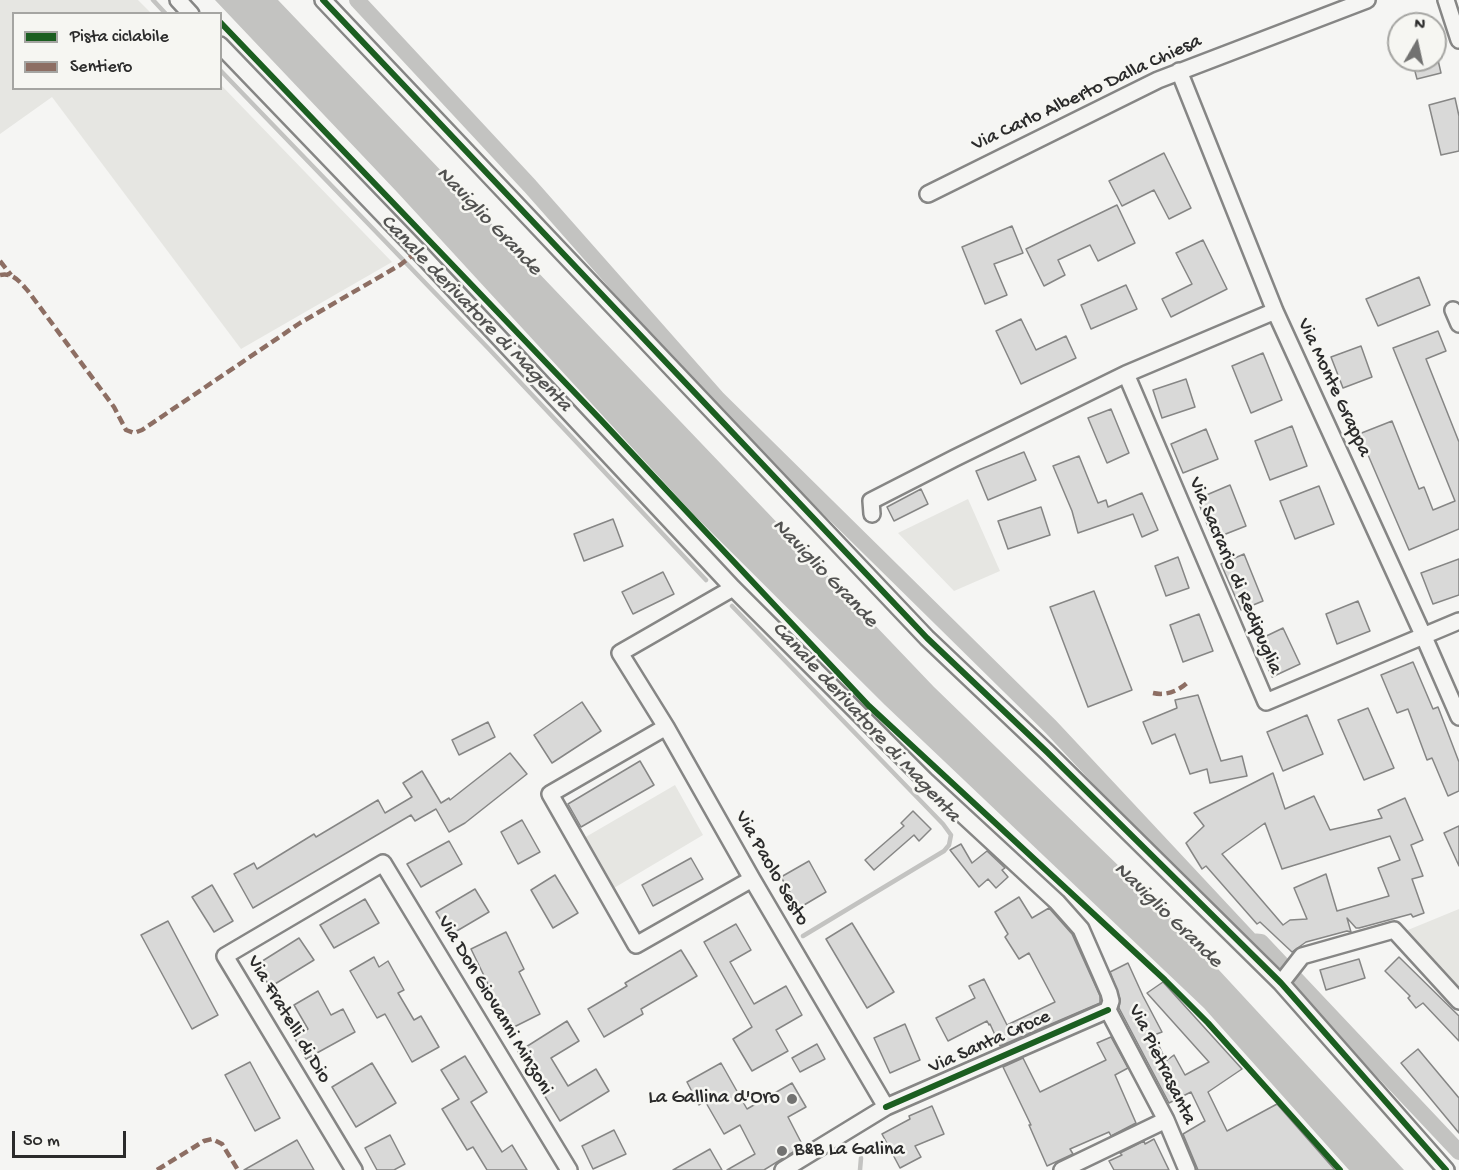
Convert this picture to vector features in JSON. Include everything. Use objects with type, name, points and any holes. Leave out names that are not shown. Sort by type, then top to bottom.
[{"type":"street","points":[[178,0],[189,12]]},
{"type":"street","points":[[323,0],[927,638],[1287,976],[1446,1170]]},
{"type":"street","name":"Via Carlo Alberto Dalla Chiesa","points":[[928,194],[1179,71],[1367,0]]},
{"type":"street","points":[[1446,0],[1459,40]]},
{"type":"street","name":"Via Pietrasanta","points":[[222,47],[418,251],[733,588],[925,780],[1057,902],[1081,929],[1109,993],[1111,1001],[1108,1010],[1166,1120],[1187,1170]]},
{"type":"street","name":"Via Monte Grappa","points":[[1179,71],[1275,311],[1457,707]]},
{"type":"street","points":[[872,514],[871,501],[1126,374],[1275,311]]},
{"type":"street","name":"Via Sacrario di Redipuglia","points":[[1126,374],[1266,702],[1424,637]]},
{"type":"street","name":"Via Paolo Sesto","points":[[733,588],[620,653],[666,727],[886,1107]]},
{"type":"street","points":[[1424,637],[1459,621]]},
{"type":"street","points":[[666,727],[550,794],[636,945],[752,879]]},
{"type":"street","name":"Via Fratelli di Dio","points":[[354,1170],[225,956],[383,863]]},
{"type":"street","name":"Via Don Giovanni Minzoni","points":[[383,863],[569,1170]]},
{"type":"street","points":[[1287,976],[1302,956],[1394,930],[1459,1001]]},
{"type":"street","name":"Via Santa Croce","points":[[783,1170],[886,1107],[1108,1010]]},
{"type":"street","points":[[1062,1170],[1166,1120]]},
{"type":"shaded area","points":[[0,0],[138,0],[150,12],[12,12],[12,90],[222,90],[222,86],[392,262],[241,349],[52,97],[0,134]]},
{"type":"shaded area","points":[[968,499],[1000,571],[954,591],[898,533]]},
{"type":"shaded area","points":[[675,785],[703,835],[614,888],[584,838]]},
{"type":"shaded area","points":[[1459,909],[1459,992],[1403,932]]},
{"type":"water","name":"Naviglio Grande","points":[[215,0],[278,0],[934,687],[1156,902],[1404,1170],[1349,1170],[1204,1008],[885,705],[695,516],[397,192]]},
{"type":"building","points":[[1415,72],[1441,72],[1441,73],[1417,79]]},
{"type":"building","points":[[1455,98],[1459,116],[1459,151],[1441,155],[1429,105]]},
{"type":"building","points":[[1164,153],[1191,208],[1169,219],[1154,190],[1122,206],[1109,181]]},
{"type":"building","points":[[1117,205],[1135,243],[1098,261],[1090,245],[1058,260],[1065,275],[1044,286],[1026,249]]},
{"type":"building","points":[[1012,226],[1023,253],[994,264],[1007,295],[985,304],[962,247]]},
{"type":"building","points":[[1203,240],[1227,289],[1171,317],[1162,299],[1192,284],[1176,253]]},
{"type":"building","points":[[1419,277],[1430,305],[1378,326],[1366,299]]},
{"type":"building","points":[[1126,285],[1137,309],[1091,329],[1081,305]]},
{"type":"building","points":[[1021,319],[1036,350],[1066,336],[1076,358],[1021,384],[996,331]]},
{"type":"building","points":[[1438,331],[1446,351],[1426,359],[1459,442],[1459,529],[1409,550],[1359,434],[1392,421],[1419,489],[1424,487],[1433,510],[1455,501],[1393,348]]},
{"type":"building","points":[[1361,346],[1372,377],[1343,388],[1331,357]]},
{"type":"building","points":[[1263,353],[1282,400],[1251,413],[1232,366]]},
{"type":"building","points":[[1186,379],[1195,407],[1162,418],[1153,390]]},
{"type":"building","points":[[1111,409],[1129,453],[1107,463],[1088,418]]},
{"type":"building","points":[[1292,426],[1307,466],[1270,480],[1255,441]]},
{"type":"building","points":[[1206,429],[1218,459],[1183,473],[1171,444]]},
{"type":"building","points":[[1024,452],[1036,480],[988,500],[976,471]]},
{"type":"building","points":[[1079,456],[1098,503],[1106,500],[1108,507],[1142,493],[1158,530],[1142,537],[1133,514],[1078,533],[1072,511],[1053,466]]},
{"type":"building","points":[[1230,485],[1246,526],[1213,539],[1197,499]]},
{"type":"building","points":[[1319,486],[1334,524],[1295,539],[1280,501]]},
{"type":"building","points":[[921,489],[928,504],[894,521],[887,507]]},
{"type":"building","points":[[1041,507],[1050,535],[1008,549],[998,521]]},
{"type":"building","points":[[613,519],[623,546],[584,561],[574,534]]},
{"type":"building","points":[[1244,554],[1263,601],[1241,610],[1221,564]]},
{"type":"building","points":[[1178,557],[1189,588],[1166,596],[1155,566]]},
{"type":"building","points":[[1459,559],[1459,595],[1433,604],[1421,573]]},
{"type":"building","points":[[663,572],[674,594],[633,614],[622,592]]},
{"type":"building","points":[[1094,591],[1132,690],[1088,707],[1050,607]]},
{"type":"building","points":[[1358,601],[1370,631],[1337,644],[1326,614]]},
{"type":"building","points":[[1199,614],[1213,651],[1183,662],[1170,625]]},
{"type":"building","points":[[1283,628],[1300,664],[1272,677],[1256,641]]},
{"type":"building","points":[[1413,662],[1433,709],[1438,707],[1459,762],[1459,791],[1448,796],[1432,758],[1427,760],[1408,709],[1397,713],[1381,675]]},
{"type":"building","points":[[1198,695],[1221,761],[1242,756],[1247,776],[1210,783],[1207,769],[1190,774],[1175,734],[1152,744],[1143,722],[1177,708],[1175,700]]},
{"type":"building","points":[[582,702],[601,731],[552,763],[534,735]]},
{"type":"building","points":[[1368,708],[1394,768],[1364,780],[1338,720]]},
{"type":"building","points":[[1307,715],[1323,754],[1283,771],[1267,732]]},
{"type":"building","points":[[488,722],[495,737],[459,755],[452,740]]},
{"type":"building","points":[[510,753],[527,774],[465,823],[449,832],[436,809],[415,821],[411,815],[253,908],[234,874],[254,863],[257,869],[314,834],[316,837],[378,800],[385,813],[412,797],[403,783],[422,771],[441,803],[449,798],[450,800]]},
{"type":"building","points":[[640,761],[654,785],[581,827],[568,804]]},
{"type":"building","points":[[1273,773],[1285,809],[1314,796],[1330,830],[1382,818],[1378,810],[1405,798],[1423,840],[1411,845],[1423,876],[1412,879],[1424,913],[1413,917],[1411,914],[1359,928],[1356,928],[1347,918],[1351,932],[1347,931],[1306,942],[1292,952],[1260,922],[1257,924],[1206,866],[1202,869],[1186,843],[1204,826],[1194,813]],"holes":[[[1265,823],[1282,869],[1390,836],[1400,860],[1378,868],[1389,896],[1337,911],[1326,874],[1294,888],[1307,919],[1290,920],[1283,925],[1222,854]]]},
{"type":"building","points":[[913,811],[931,829],[919,841],[914,835],[874,870],[865,860],[904,826],[901,823]]},
{"type":"building","points":[[522,820],[540,852],[518,864],[501,832]]},
{"type":"building","points":[[1459,826],[1459,866],[1444,833]]},
{"type":"building","points":[[449,841],[462,864],[421,887],[407,864]]},
{"type":"building","points":[[961,844],[972,863],[987,851],[1005,868],[1002,870],[1008,877],[996,888],[988,879],[979,887],[950,850]]},
{"type":"building","points":[[691,858],[703,879],[653,906],[642,885]]},
{"type":"building","points":[[809,861],[826,892],[799,908],[781,877]]},
{"type":"building","points":[[555,875],[578,913],[553,928],[531,890]]},
{"type":"building","points":[[212,885],[233,921],[214,932],[192,897]]},
{"type":"building","points":[[475,889],[489,912],[450,935],[436,912]]},
{"type":"building","points":[[1019,897],[1032,918],[1049,908],[1072,934],[1100,996],[1100,1003],[1000,1046],[987,1021],[948,1041],[936,1018],[975,998],[969,986],[984,979],[1007,1025],[1055,1002],[1029,953],[1019,959],[1005,937],[1008,934],[995,912]]},
{"type":"building","points":[[365,899],[379,923],[334,948],[320,925]]},
{"type":"building","points":[[168,921],[218,1015],[192,1029],[141,935]]},
{"type":"building","points":[[852,923],[894,992],[867,1008],[826,939]]},
{"type":"building","points":[[736,924],[751,950],[730,962],[754,1004],[786,986],[802,1015],[776,1030],[788,1051],[752,1071],[733,1039],[752,1027],[704,942]]},
{"type":"building","points":[[506,932],[524,969],[519,972],[540,1014],[510,1029],[471,949]]},
{"type":"building","points":[[299,938],[314,960],[270,987],[256,965]]},
{"type":"building","points":[[681,950],[697,976],[641,1009],[643,1014],[604,1037],[588,1009],[627,986],[625,983]]},
{"type":"building","points":[[374,957],[379,967],[388,961],[404,990],[398,993],[414,1020],[421,1016],[439,1047],[412,1062],[385,1014],[377,1018],[350,971]]},
{"type":"building","points":[[1399,957],[1459,1016],[1459,1041],[1423,1003],[1416,1008],[1408,998],[1410,996],[1385,971]]},
{"type":"building","points":[[1359,959],[1365,978],[1326,990],[1320,970]]},
{"type":"building","points":[[1128,963],[1162,1032],[1154,1035],[1166,1061],[1174,1055],[1185,1075],[1209,1062],[1147,993],[1163,982],[1242,1069],[1208,1092],[1227,1131],[1277,1104],[1335,1170],[1198,1170],[1183,1134],[1205,1121],[1191,1092],[1169,1103],[1119,1008],[1120,999],[1110,972]]},
{"type":"building","points":[[318,991],[331,1015],[343,1009],[355,1032],[306,1059],[294,1037],[308,1029],[294,1005]]},
{"type":"building","points":[[567,1021],[579,1041],[551,1058],[568,1086],[596,1069],[609,1091],[560,1121],[518,1052]]},
{"type":"building","points":[[905,1024],[920,1060],[890,1073],[874,1038]]},
{"type":"building","points":[[1111,1037],[1128,1068],[1115,1075],[1136,1123],[1111,1136],[1109,1132],[1070,1149],[1073,1154],[1047,1166],[1029,1125],[1031,1125],[1003,1067],[1023,1058],[1040,1092],[1106,1060],[1097,1043]]},
{"type":"building","points":[[817,1044],[825,1059],[800,1072],[792,1058]]},
{"type":"building","points":[[1418,1049],[1459,1098],[1459,1133],[1401,1063]]},
{"type":"building","points":[[465,1056],[487,1092],[471,1102],[502,1152],[512,1145],[527,1170],[487,1170],[473,1147],[467,1150],[442,1109],[459,1099],[441,1070]]},
{"type":"building","points":[[250,1062],[280,1118],[255,1131],[225,1075]]},
{"type":"building","points":[[372,1063],[396,1103],[356,1127],[332,1087]]},
{"type":"building","points":[[721,1063],[747,1109],[792,1083],[806,1107],[788,1117],[803,1146],[764,1170],[727,1170],[755,1154],[740,1125],[724,1134],[705,1101],[699,1105],[687,1082]]},
{"type":"building","points":[[932,1106],[944,1134],[915,1146],[921,1157],[900,1168],[882,1134],[910,1119],[909,1116]]},
{"type":"building","points":[[614,1130],[626,1154],[593,1169],[582,1146]]},
{"type":"building","points":[[390,1135],[405,1164],[394,1170],[377,1170],[365,1148]]},
{"type":"building","points":[[1154,1139],[1169,1170],[1114,1170],[1109,1161],[1144,1141],[1145,1144]]},
{"type":"building","points":[[297,1140],[314,1170],[244,1170]]},
{"type":"building","points":[[710,1149],[722,1170],[673,1170]]},
{"type":"waterway","name":"Canale derivatore di Magenta","points":[[153,0],[164,12]]},
{"type":"waterway","points":[[357,0],[530,186],[718,399],[1051,727],[1251,941],[1261,942],[1459,1152]]},
{"type":"waterway","name":"Canale derivatore di Magenta","points":[[222,72],[488,348],[706,580]]},
{"type":"waterway","name":"Canale derivatore di Magenta","points":[[732,606],[943,824],[951,835],[949,845],[944,851],[803,936]]},
{"type":"waterway","name":"Canale derivatore di Magenta","points":[[860,1170],[861,1158]]},
{"type":"marked path","points":[[0,275],[12,276],[28,291],[114,407],[126,430],[134,433],[142,430],[300,323],[400,265],[418,251]]},
{"type":"marked path","points":[[0,261],[11,275]]},
{"type":"marked path","points":[[1153,693],[1171,692],[1187,683]]},
{"type":"marked path","points":[[157,1170],[204,1141],[212,1139],[222,1144],[238,1170]]},
{"type":"cycle path","points":[[323,0],[927,638],[1047,752],[1281,983],[1446,1170]]},
{"type":"cycle path","points":[[222,24],[600,419],[869,706],[1165,980],[1208,1023],[1340,1170]]},
{"type":"cycle path","points":[[886,1107],[1108,1010]]},
{"type":"place","name":"La Gallina d'Oro","points":[[792,1099]]},
{"type":"place","name":"B&B La Galina","points":[[782,1151]]}]
